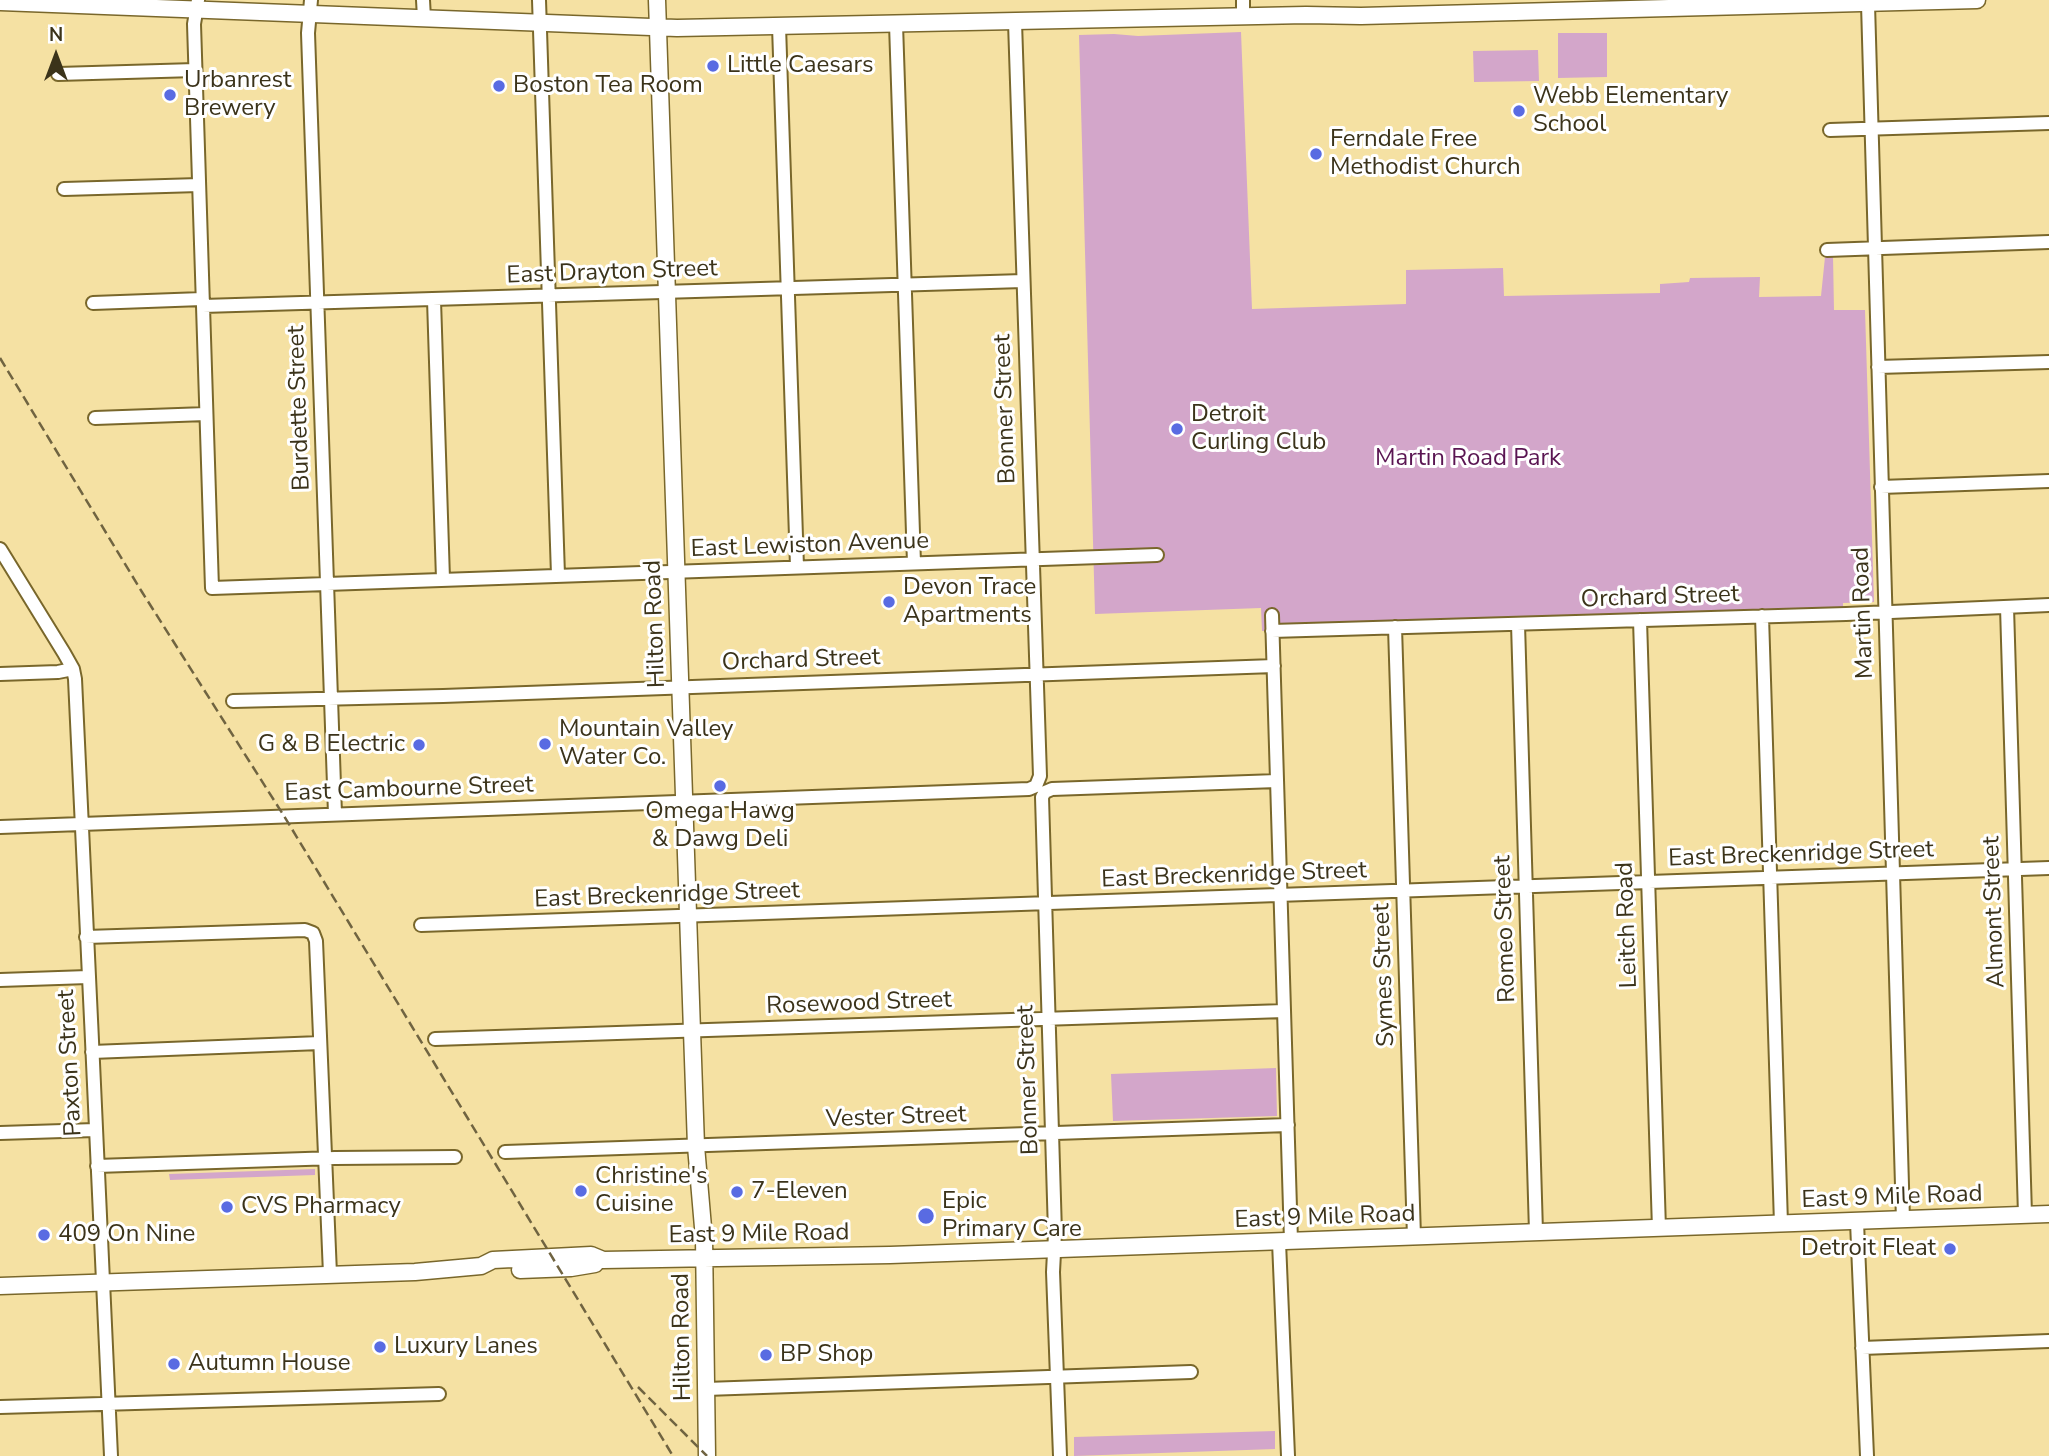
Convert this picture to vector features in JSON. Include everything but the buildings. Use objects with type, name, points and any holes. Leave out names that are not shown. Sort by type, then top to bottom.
[{"type":"street","points":[[423,0],[424,18]]},
{"type":"street","points":[[539,0],[558,575]]},
{"type":"street","name":"Hilton Road","points":[[657,0],[696,1146],[704,1259],[707,1456]]},
{"type":"street","points":[[1243,0],[1243,17]]},
{"type":"street","points":[[0,2],[311,7],[424,18],[658,28],[1484,13],[1535,5],[1827,2],[1868,4],[1977,0]]},
{"type":"street","name":"Martin Road","points":[[1868,4],[1903,1220]]},
{"type":"street","points":[[95,418],[206,414],[195,70],[194,24],[197,5]]},
{"type":"street","name":"Burdette Street","points":[[311,7],[308,28],[335,814]]},
{"type":"street","name":"Bonner Street","points":[[1015,22],[1040,776],[1038,783],[1029,789]]},
{"type":"street","points":[[896,24],[914,563]]},
{"type":"street","points":[[779,26],[797,567]]},
{"type":"street","points":[[58,74],[195,70]]},
{"type":"street","points":[[1830,130],[2049,123]]},
{"type":"street","points":[[64,189],[199,185]]},
{"type":"street","points":[[1826,250],[2049,242]]},
{"type":"street","name":"East Drayton Street","points":[[93,303],[318,303],[1023,281]]},
{"type":"street","points":[[434,300],[443,579]]},
{"type":"street","points":[[1878,367],[2049,362]]},
{"type":"street","name":"East Lewiston Avenue","points":[[206,414],[212,588],[1157,555]]},
{"type":"street","points":[[1881,486],[2049,481]]},
{"type":"street","points":[[0,549],[73,669],[0,674]]},
{"type":"street","name":"Orchard Street","points":[[1272,631],[2049,605]]},
{"type":"street","name":"Almont Street","points":[[2007,607],[2025,1215]]},
{"type":"street","points":[[1272,615],[1287,1125],[1285,1242],[1288,1456]]},
{"type":"street","points":[[1762,616],[1781,1224]]},
{"type":"street","name":"Leitch Road","points":[[1640,620],[1659,1229]]},
{"type":"street","name":"Romeo Street","points":[[1518,624],[1536,1232]]},
{"type":"street","name":"Symes Street","points":[[1395,627],[1414,1237]]},
{"type":"street","name":"Orchard Street","points":[[233,701],[1274,666]]},
{"type":"street","name":"Paxton Street","points":[[73,669],[111,1456]]},
{"type":"street","name":"Bonner Street","points":[[1060,1456],[1053,1272],[1055,1233],[1041,802],[1043,794],[1048,790],[1277,781]]},
{"type":"street","name":"East Cambourne Street","points":[[0,827],[1029,789]]},
{"type":"street","name":"East Breckenridge Street","points":[[421,925],[2049,868]]},
{"type":"street","points":[[86,937],[305,930],[313,933],[316,941],[330,1274]]},
{"type":"street","points":[[0,980],[88,977]]},
{"type":"street","name":"Rosewood Street","points":[[435,1040],[1284,1010]]},
{"type":"street","points":[[92,1052],[320,1043]]},
{"type":"street","name":"Vester Street","points":[[505,1152],[1287,1125]]},
{"type":"street","points":[[0,1133],[95,1130]]},
{"type":"street","points":[[97,1166],[325,1158],[455,1157]]},
{"type":"street","name":"East 9 Mile Road","points":[[0,1286],[415,1272],[481,1266],[493,1260],[591,1255],[603,1260],[704,1259],[1054,1250],[2049,1214]]},
{"type":"street","points":[[1857,1222],[1867,1456]]},
{"type":"street","points":[[1862,1348],[2049,1341]]},
{"type":"street","points":[[706,1389],[1191,1372]]},
{"type":"street","points":[[0,1407],[439,1394]]},
{"type":"green space","name":"Martin Road Park","points":[[1241,32],[1252,309],[1406,304],[1406,270],[1503,268],[1504,296],[1660,293],[1660,284],[1689,282],[1690,278],[1760,277],[1759,297],[1821,296],[1825,257],[1833,256],[1834,310],[1865,310],[1874,602],[1843,603],[1843,614],[1262,631],[1261,608],[1095,614],[1079,35]]},
{"type":"green space","points":[[1558,33],[1607,33],[1607,77],[1558,78]]},
{"type":"green space","points":[[1538,50],[1539,81],[1474,82],[1473,51]]},
{"type":"green space","points":[[1276,1068],[1277,1116],[1113,1121],[1111,1074]]},
{"type":"green space","points":[[315,1169],[315,1175],[170,1180],[169,1174]]},
{"type":"green space","points":[[1275,1431],[1275,1449],[1074,1456],[1074,1437]]},
{"type":"railway","points":[[0,358],[142,592],[284,816],[673,1456]]},
{"type":"railway","points":[[638,1387],[707,1456]]},
{"type":"place","name":"Little Caesars","points":[[713,66]]},
{"type":"place","name":"Boston Tea Room","points":[[499,86]]},
{"type":"place","name":"Urbanrest Brewery","points":[[170,95]]},
{"type":"place","name":"Webb Elementary School","points":[[1519,111]]},
{"type":"place","name":"Ferndale Free Methodist Church","points":[[1316,154]]},
{"type":"place","name":"Detroit Curling Club","points":[[1177,429]]},
{"type":"place","name":"Devon Trace Apartments","points":[[889,602]]},
{"type":"place","name":"Mountain Valley Water Co.","points":[[545,744]]},
{"type":"place","name":"G & B Electric","points":[[419,745]]},
{"type":"place","name":"Omega Hawg & Dawg Deli","points":[[720,786]]},
{"type":"place","name":"Christine's Cuisine","points":[[581,1191]]},
{"type":"place","name":"7-Eleven","points":[[737,1192]]},
{"type":"place","name":"CVS Pharmacy","points":[[227,1207]]},
{"type":"place","name":"Epic Primary Care","points":[[926,1216]]},
{"type":"place","name":"409 On Nine","points":[[44,1235]]},
{"type":"place","name":"Detroit Fleat","points":[[1950,1249]]},
{"type":"place","name":"Luxury Lanes","points":[[380,1347]]},
{"type":"place","name":"BP Shop","points":[[766,1355]]},
{"type":"place","name":"Autumn House","points":[[174,1364]]}]
